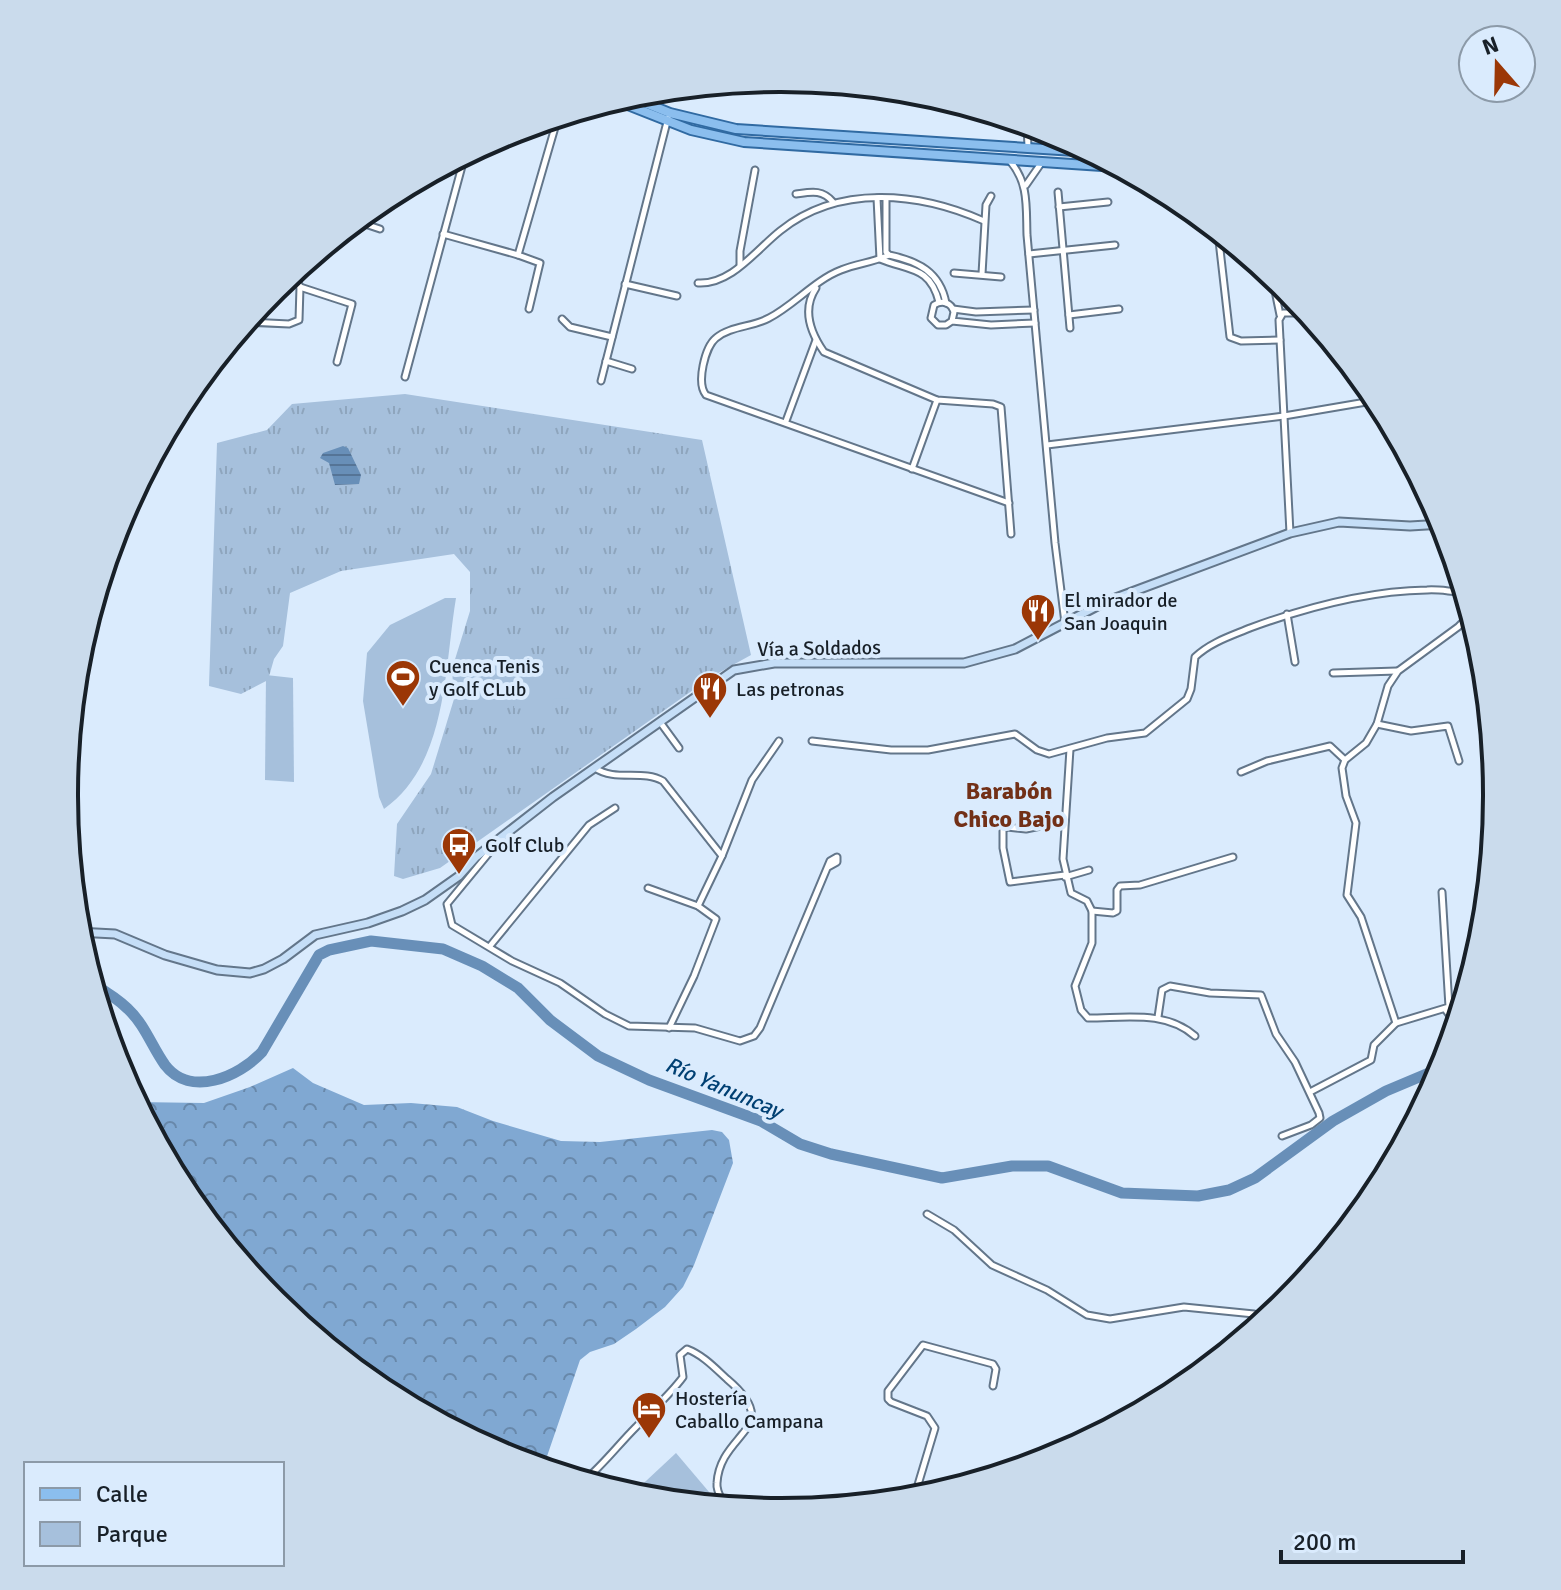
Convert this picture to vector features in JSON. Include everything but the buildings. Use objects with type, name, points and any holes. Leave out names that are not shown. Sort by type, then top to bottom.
[{"type":"main road","points":[[646,105],[718,138],[744,142],[1092,165]]},
{"type":"main road","points":[[638,107],[669,117],[746,130],[1058,150]]},
{"type":"street","points":[[601,381],[669,117]]},
{"type":"street","points":[[518,255],[554,130]]},
{"type":"street","points":[[1028,138],[1029,148]]},
{"type":"street","points":[[1010,161],[1021,173],[1025,186],[1055,543],[1066,624]]},
{"type":"street","points":[[1025,186],[1042,162]]},
{"type":"street","points":[[405,377],[461,170]]},
{"type":"street","points":[[740,265],[755,170]]},
{"type":"street","points":[[796,194],[820,192],[833,202]]},
{"type":"street","points":[[1058,192],[1070,328]]},
{"type":"street","points":[[982,274],[984,221],[991,196]]},
{"type":"street","points":[[698,283],[716,280],[740,265],[798,218],[833,202],[877,198],[932,203],[958,209],[984,221]]},
{"type":"street","points":[[877,198],[880,259]]},
{"type":"street","points":[[886,199],[885,243],[889,255]]},
{"type":"street","points":[[1059,207],[1108,202]]},
{"type":"street","points":[[370,226],[380,229]]},
{"type":"street","points":[[443,234],[540,263],[529,309]]},
{"type":"street","points":[[1029,254],[1115,245]]},
{"type":"street","points":[[1220,247],[1230,337],[1241,341],[1280,340]]},
{"type":"street","points":[[943,302],[941,285],[935,275],[912,261],[889,255],[841,270],[771,317],[716,338],[710,345],[700,385],[706,395],[1009,503]]},
{"type":"street","points":[[880,259],[924,274],[943,302],[953,309],[976,312],[1034,310]]},
{"type":"street","points":[[954,273],[1001,277]]},
{"type":"street","points":[[819,283],[809,303],[810,326],[824,352],[937,400],[1001,407],[1011,534]]},
{"type":"street","points":[[261,322],[296,323],[301,317],[299,284]]},
{"type":"street","points":[[625,284],[677,296]]},
{"type":"street","points":[[300,287],[352,304],[337,362]]},
{"type":"street","points":[[1276,297],[1280,315],[1290,533]]},
{"type":"street","points":[[943,302],[930,311],[932,321],[942,326],[952,321],[991,325],[1036,323]]},
{"type":"street","points":[[952,321],[953,309]]},
{"type":"street","points":[[1069,315],[1119,309]]},
{"type":"street","points":[[1280,315],[1292,314]]},
{"type":"street","points":[[562,319],[570,327],[612,337]]},
{"type":"street","points":[[786,421],[816,340]]},
{"type":"street","points":[[606,361],[632,369]]},
{"type":"street","points":[[912,469],[937,400]]},
{"type":"street","points":[[1047,445],[1284,416],[1363,403]]},
{"type":"street","name":"Vía a Soldados","points":[[91,933],[115,934],[165,955],[235,973],[250,973],[283,959],[315,935],[368,923],[425,900],[459,876],[476,857],[553,797],[723,677],[747,666],[774,663],[964,663],[1015,649],[1105,602],[1290,533],[1339,522],[1429,525]]},
{"type":"street","points":[[812,741],[891,750],[928,750],[1015,734],[1042,753],[1139,734],[1151,730],[1187,699],[1195,657],[1215,642],[1287,614],[1371,595],[1429,589],[1453,591]]},
{"type":"street","points":[[1287,614],[1295,662]]},
{"type":"street","points":[[1396,1023],[1361,917],[1347,895],[1356,823],[1342,779],[1342,768],[1345,760],[1360,751],[1377,724],[1388,686],[1398,671],[1462,623]]},
{"type":"street","points":[[1333,673],[1398,671]]},
{"type":"street","points":[[660,722],[679,748]]},
{"type":"street","points":[[1377,724],[1411,731],[1448,726],[1459,761]]},
{"type":"street","points":[[698,906],[752,780],[779,741]]},
{"type":"street","points":[[1241,772],[1267,761],[1330,746],[1345,760]]},
{"type":"street","points":[[1070,749],[1063,859],[1065,876],[1071,893],[1087,901],[1092,911],[1092,943],[1074,992],[1083,1015],[1088,1018],[1158,1017],[1178,1022],[1195,1036]]},
{"type":"street","points":[[595,768],[606,775],[656,776],[722,856]]},
{"type":"street","points":[[490,946],[589,825],[615,808]]},
{"type":"street","points":[[1065,821],[1003,830],[1010,882],[1089,870]]},
{"type":"street","points":[[493,844],[447,904],[452,925],[512,961],[560,983],[623,1024],[639,1028],[702,1029],[740,1041],[754,1036],[828,867]]},
{"type":"street","points":[[1092,911],[1117,911],[1117,890],[1120,886],[1140,885],[1233,857]]},
{"type":"street","points":[[648,888],[698,906],[714,915],[716,923],[669,1028]]},
{"type":"street","points":[[1310,1092],[1371,1060],[1374,1045],[1396,1023],[1450,1004],[1442,892]]},
{"type":"street","points":[[1158,1017],[1162,990],[1170,986],[1210,993],[1261,995],[1276,1034],[1310,1092],[1320,1118],[1311,1125],[1282,1136]]},
{"type":"street","points":[[1445,1008],[1448,1013]]},
{"type":"street","points":[[927,1214],[954,1230],[992,1265],[1047,1290],[1087,1315],[1110,1319],[1184,1307],[1254,1314]]},
{"type":"street","points":[[918,1484],[935,1428],[927,1416],[891,1402],[887,1395],[912,1358],[923,1345],[982,1360],[995,1366],[993,1386]]},
{"type":"street","points":[[594,1472],[674,1389],[683,1377],[680,1355],[687,1349],[733,1383],[753,1408],[752,1421],[721,1464],[716,1485],[720,1494]]},
{"type":"green space","name":"Cuenca Tenis y Golf CLub","points":[[405,394],[702,440],[751,655],[713,676],[440,868],[403,879],[394,876],[397,824],[431,774],[454,699],[452,669],[470,611],[470,572],[454,554],[341,571],[290,593],[283,646],[274,659],[268,680],[241,694],[209,686],[217,443],[267,430],[292,404]]},
{"type":"green space","name":"Cuenca Tenis y Golf CLub","points":[[445,598],[456,598],[445,684],[432,741],[421,767],[405,790],[384,809],[379,797],[363,701],[367,653],[390,625]]},
{"type":"green space","points":[[517,673],[570,677],[569,699],[554,698],[552,711],[514,708]]},
{"type":"green space","points":[[266,675],[293,678],[294,782],[265,780]]},
{"type":"green space","points":[[293,1068],[313,1083],[364,1105],[411,1103],[457,1107],[561,1141],[600,1142],[712,1130],[722,1132],[729,1140],[733,1163],[683,1287],[665,1307],[636,1329],[614,1344],[590,1352],[580,1360],[547,1457],[470,1425],[390,1379],[317,1323],[252,1258],[223,1223],[196,1185],[148,1102],[204,1103]]},
{"type":"green space","points":[[676,1453],[710,1493],[689,1491],[643,1484]]},
{"type":"shaded area","points":[[343,446],[348,448],[361,475],[359,484],[335,485],[329,463],[320,458],[323,453]]},
{"type":"waterway","name":"Río Yanuncay","points":[[107,993],[134,1015],[165,1065],[175,1075],[201,1082],[228,1076],[262,1052],[319,955],[371,941],[443,949],[482,966],[518,988],[550,1020],[598,1056],[649,1080],[761,1121],[800,1144],[831,1154],[942,1178],[1012,1166],[1048,1166],[1122,1193],[1198,1196],[1229,1190],[1255,1178],[1333,1121],[1386,1091],[1425,1074]]},
{"type":"place","name":"El mirador de San Joaquin","points":[[1038,642]]},
{"type":"place","name":"Cuenca Tenis y Golf CLub","points":[[403,708]]},
{"type":"place","name":"Las petronas","points":[[710,720]]},
{"type":"place","name":"Golf Club","points":[[459,876]]},
{"type":"place","name":"Hostería Caballo Campana","points":[[649,1440]]},
{"type":"district","name":"Barabón Chico Bajo","points":[[1009,805]]}]
